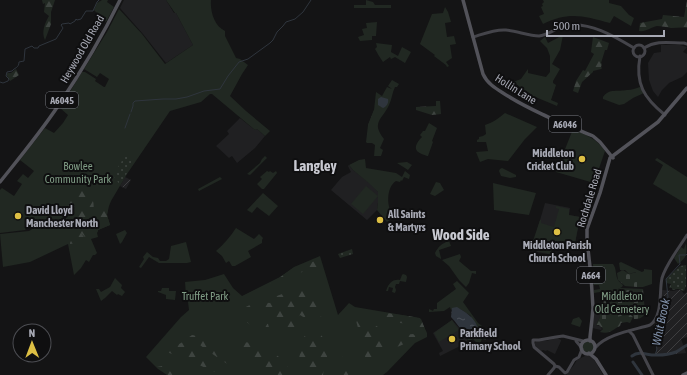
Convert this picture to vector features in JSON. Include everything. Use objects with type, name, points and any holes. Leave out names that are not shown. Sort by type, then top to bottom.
[{"type":"main road","name":"Heywood Old Road","points":[[0,182],[58,106],[89,57],[120,0]]},
{"type":"main road","name":"Hollin Lane","points":[[463,0],[484,78],[490,84],[536,112],[592,136],[600,142],[611,158]]},
{"type":"main road","name":"Rochdale Road","points":[[590,329],[592,319],[592,291],[587,229],[611,158],[654,126],[687,88]]},
{"type":"main road","name":"A664","points":[[590,329],[584,341],[581,352],[589,353],[596,359],[606,375]]},
{"type":"main road","name":"A664","points":[[590,329],[596,359]]},
{"type":"main road","points":[[584,341],[592,342]]},
{"type":"main road","points":[[589,353],[592,353],[595,348]]},
{"type":"main road","points":[[683,375],[687,373]]},
{"type":"street","points":[[473,37],[502,30],[541,36],[561,27],[580,25],[608,33],[634,48]]},
{"type":"street","points":[[644,48],[656,42],[687,44]]},
{"type":"street","points":[[634,48],[639,45],[644,48]]},
{"type":"street","points":[[634,48],[634,53],[636,56],[640,56]]},
{"type":"street","points":[[644,48],[644,54],[640,56],[639,76],[642,88],[649,101],[665,115]]},
{"type":"street","points":[[595,348],[601,342],[622,333],[650,325],[654,322],[659,311],[662,280],[665,270],[687,235]]},
{"type":"street","points":[[629,331],[633,335],[653,375]]},
{"type":"street","points":[[575,340],[578,342],[581,352],[566,372],[555,366],[534,347],[532,343],[533,340],[563,336],[584,341]]},
{"type":"street","points":[[592,342],[601,342]]},
{"type":"street","points":[[548,375],[555,366]]},
{"type":"shaded area","points":[[124,0],[166,0],[174,13],[176,13],[193,45],[166,63],[120,8]]},
{"type":"shaded area","points":[[661,45],[680,45],[687,47],[683,52],[687,54],[687,72],[682,77],[669,83],[658,97],[653,91],[649,80],[648,63],[654,53],[661,52]]},
{"type":"shaded area","points":[[240,118],[265,136],[255,148],[237,163],[232,156],[229,158],[216,146],[229,134],[227,131]]},
{"type":"shaded area","points":[[349,165],[378,192],[377,210],[367,220],[331,190],[342,177],[351,172],[348,166]]},
{"type":"shaded area","points":[[125,177],[131,180],[126,189],[120,186]]},
{"type":"shaded area","name":"Middleton Parish Church School","points":[[545,203],[570,208],[569,215],[580,217],[574,249],[565,247],[554,248],[553,255],[531,251]]},
{"type":"shaded area","points":[[662,290],[681,290],[684,294],[687,292],[687,337],[681,339],[686,353],[656,356],[654,323],[659,316]]},
{"type":"shaded area","points":[[594,308],[600,308],[600,317],[596,325],[600,326],[602,329],[601,330],[592,328]]},
{"type":"shaded area","name":"Parkfield Primary School","points":[[452,320],[467,337],[467,341],[440,356],[439,353],[443,351],[433,333]]},
{"type":"shaded area","points":[[557,338],[561,341],[555,354],[547,350],[541,351],[534,345],[536,341],[546,341]]},
{"type":"shaded area","points":[[587,355],[592,356],[603,375],[566,375],[577,360]]},
{"type":"green space","points":[[42,0],[55,0],[51,12],[51,24],[45,40],[43,31],[49,16],[44,12],[45,3],[43,4]]},
{"type":"green space","points":[[102,0],[108,0],[107,2],[114,7],[106,22],[94,10],[97,3]]},
{"type":"green space","name":"Bowlee Community Park","points":[[166,0],[211,0],[211,9],[215,22],[225,31],[225,36],[236,58],[248,65],[230,96],[270,131],[265,136],[257,129],[255,130],[212,94],[201,102],[170,111],[127,174],[111,201],[107,215],[110,225],[98,230],[98,237],[91,239],[97,253],[93,255],[89,262],[86,260],[74,275],[68,244],[30,262],[3,267],[0,234],[29,231],[41,224],[31,223],[25,230],[0,233],[0,190],[2,188],[14,196],[22,184],[17,181],[23,174],[28,178],[34,171],[20,160],[45,128],[54,133],[63,123],[68,115],[60,108],[82,72],[85,72],[96,79],[95,81],[105,87],[109,79],[100,73],[97,77],[84,69],[107,32],[119,9],[142,34],[165,64],[193,45],[176,13]]},
{"type":"green space","points":[[366,0],[373,2],[375,5],[391,5],[391,8],[354,8],[354,5],[366,5]]},
{"type":"green space","points":[[543,0],[609,0],[609,3],[621,6],[634,18],[631,26],[614,16],[610,23],[592,18],[569,16],[561,17],[543,24],[539,16],[544,14],[541,7],[543,6]]},
{"type":"green space","points":[[687,0],[687,28],[657,26],[644,31],[639,31],[640,23],[662,19],[663,15],[684,17]]},
{"type":"green space","points":[[445,7],[451,22],[445,23],[447,37],[454,36],[456,44],[450,45],[452,58],[446,62],[449,66],[447,67],[434,56],[435,55],[420,44],[432,14],[443,13]]},
{"type":"green space","points":[[377,22],[376,36],[372,36],[372,40],[360,41],[358,37],[364,35],[362,29],[367,28],[366,23]]},
{"type":"green space","points":[[563,35],[560,50],[552,64],[560,69],[553,81],[556,85],[551,100],[558,103],[557,106],[533,96],[513,82],[521,79],[528,69],[528,73],[546,77],[550,72],[550,56],[547,48],[540,41],[545,37],[548,43]]},
{"type":"green space","points":[[593,37],[609,43],[601,63],[602,68],[593,71],[582,82],[578,93],[573,91],[576,81],[583,70],[585,71],[594,54],[591,52]]},
{"type":"green space","points":[[376,43],[392,45],[391,52],[398,56],[402,47],[411,52],[405,63],[395,57],[391,59],[390,57],[383,62],[375,49],[377,47]]},
{"type":"green space","points":[[16,69],[19,75],[10,81],[6,74],[11,73]]},
{"type":"green space","points":[[392,80],[399,84],[395,87],[389,105],[379,121],[378,129],[384,139],[380,148],[383,150],[381,156],[374,156],[375,145],[366,142],[368,125],[374,110],[376,92],[382,96],[387,87],[392,89],[388,86]]},
{"type":"green space","points":[[640,87],[644,93],[624,104],[619,105],[603,99],[605,94],[611,91],[631,90]]},
{"type":"green space","points":[[436,101],[440,101],[441,114],[432,115],[416,110],[416,107],[436,106]]},
{"type":"green space","points":[[374,110],[379,112],[369,127],[368,125]]},
{"type":"green space","points":[[505,113],[537,127],[525,139],[508,161],[488,159],[480,162],[476,152],[488,151],[486,142],[477,142],[477,140],[479,137],[486,134],[485,125]]},
{"type":"green space","points":[[429,123],[437,128],[427,156],[418,152],[416,147],[417,143],[422,137],[420,135],[423,131],[425,131]]},
{"type":"green space","name":"Middleton Cricket Club","points":[[573,129],[595,140],[605,151],[594,183],[556,172]]},
{"type":"green space","points":[[125,156],[134,161],[120,185],[113,175]]},
{"type":"green space","points":[[265,156],[267,158],[250,175],[247,174],[260,163]]},
{"type":"green space","points":[[657,158],[687,177],[687,204],[653,184],[663,165],[655,160]]},
{"type":"green space","points":[[365,159],[366,168],[396,173],[402,177],[405,171],[410,175],[409,179],[404,177],[402,181],[396,181],[390,188],[388,203],[394,217],[387,222],[377,210],[378,192],[349,165]]},
{"type":"green space","points":[[407,162],[412,165],[408,170],[397,163]]},
{"type":"green space","points":[[502,168],[516,175],[516,177],[510,178],[501,176],[499,171]]},
{"type":"green space","points":[[267,171],[273,173],[276,171],[277,173],[264,189],[262,189],[257,184],[262,179],[260,177]]},
{"type":"green space","points":[[220,177],[222,179],[199,191],[198,189]]},
{"type":"green space","points":[[436,182],[440,183],[444,190],[435,196],[430,194]]},
{"type":"green space","points":[[493,183],[536,193],[529,215],[494,210]]},
{"type":"green space","points":[[366,186],[378,196],[363,214],[351,204]]},
{"type":"green space","points":[[85,187],[93,200],[93,214],[97,220],[96,224],[88,227],[80,227],[65,223],[66,200]]},
{"type":"green space","points":[[263,193],[278,206],[269,216],[257,207],[252,213],[247,210]]},
{"type":"green space","points":[[103,201],[108,206],[107,215],[110,225],[98,230],[95,233],[95,227],[98,224]]},
{"type":"green space","name":"Middleton Parish Church School","points":[[556,206],[569,209],[569,215],[580,217],[574,248],[560,246],[553,248],[551,254],[530,250],[540,220],[541,223],[554,227],[559,209],[556,208]]},
{"type":"green space","points":[[71,227],[78,229],[79,231],[79,228],[94,227],[96,237],[87,239],[81,233],[86,240],[84,242],[70,244]]},
{"type":"green space","points":[[236,228],[254,239],[259,234],[263,238],[262,243],[248,251],[251,257],[235,266],[232,266],[229,261],[226,263],[222,256],[216,251]]},
{"type":"green space","points":[[125,230],[127,233],[120,244],[116,234]]},
{"type":"green space","points":[[449,241],[451,246],[439,250],[441,259],[436,256],[435,253],[439,247]]},
{"type":"green space","points":[[186,242],[191,262],[159,263],[149,257],[141,268],[139,267],[147,252],[153,257],[158,258],[160,261],[166,261],[169,259],[171,246]]},
{"type":"green space","points":[[686,243],[686,255],[678,264],[674,258],[681,247],[684,249]]},
{"type":"green space","points":[[352,249],[353,254],[340,258],[338,254]]},
{"type":"green space","points":[[460,254],[461,257],[459,261],[471,271],[476,271],[476,274],[472,273],[466,287],[449,266],[442,260]]},
{"type":"green space","name":"Truffet Park","points":[[320,256],[338,315],[349,303],[355,307],[420,318],[427,333],[427,337],[415,343],[383,375],[167,375],[158,369],[146,357],[189,310],[185,282],[205,280],[224,274],[233,288],[242,296],[280,277],[294,267]]},
{"type":"green space","points":[[315,261],[317,265],[317,273],[313,274],[305,271],[270,284],[295,267]]},
{"type":"green space","points":[[621,262],[642,272],[644,269],[652,270],[652,284],[637,287],[636,272],[629,274],[625,270],[620,270],[619,263]]},
{"type":"green space","points":[[593,264],[613,264],[618,280],[623,285],[622,287],[608,294],[600,292],[594,293],[594,290],[600,289],[599,285],[594,285]]},
{"type":"green space","points":[[686,265],[686,286],[684,291],[678,289],[672,290],[672,288],[669,288],[671,284],[666,283],[666,279],[680,266]]},
{"type":"green space","points":[[623,270],[629,274],[637,272],[637,287],[625,286],[618,280],[617,273]]},
{"type":"green space","points":[[403,274],[407,277],[406,282],[400,281],[399,284],[396,284],[395,293],[392,292],[393,288],[389,287],[388,291],[386,291],[391,282],[400,280]]},
{"type":"green space","points":[[115,278],[122,285],[121,288],[125,292],[122,296],[117,295],[112,291],[101,301],[96,289],[99,289],[101,292],[110,287]]},
{"type":"green space","points":[[457,281],[469,293],[463,302],[478,323],[482,326],[480,334],[486,340],[482,339],[479,345],[473,339],[461,346],[468,341],[466,335],[472,337],[471,316],[456,308],[451,310],[450,307],[444,311],[429,312],[429,309],[433,311],[434,309],[437,309],[437,303],[456,289],[453,284]]},
{"type":"green space","points":[[304,286],[315,301],[322,319],[319,319],[314,314],[314,310],[309,308],[305,318],[300,315],[295,319],[300,324],[299,331],[292,339],[268,312],[242,311],[242,309],[257,302],[270,303],[274,297]]},
{"type":"green space","points":[[162,288],[169,288],[169,291],[176,291],[175,300],[166,299],[166,295],[158,292],[161,291]]},
{"type":"green space","name":"Middleton Old Cemetery","points":[[620,288],[643,289],[644,315],[641,318],[634,319],[632,313],[609,319],[601,323],[601,302],[607,295]]},
{"type":"green space","points":[[380,312],[421,319],[425,329],[383,317]]},
{"type":"green space","points":[[600,313],[603,314],[603,321],[609,317],[631,315],[633,317],[630,323],[621,323],[620,326],[611,331],[603,333],[600,332],[603,329],[599,325],[596,325],[600,317]]},
{"type":"green space","points":[[360,316],[378,327],[381,335],[387,341],[392,342],[396,337],[404,335],[413,334],[416,336],[400,346],[381,350],[376,358],[367,366],[355,317]]},
{"type":"green space","points":[[579,317],[582,321],[580,327],[571,324],[573,319]]},
{"type":"green space","points":[[452,320],[459,330],[439,342],[434,333]]},
{"type":"green space","points":[[247,322],[261,322],[268,324],[270,331],[251,326]]},
{"type":"green space","points":[[215,330],[242,342],[255,343],[264,351],[275,354],[287,363],[288,367],[282,368],[285,375],[265,375],[251,356],[239,347],[233,346],[222,338]]},
{"type":"green space","points":[[309,330],[313,330],[322,336],[326,348],[328,364],[324,367],[323,375],[306,375],[300,362],[300,352],[305,343],[304,337]]},
{"type":"green space","points":[[192,335],[204,339],[230,355],[234,364],[242,372],[194,341],[190,342],[190,345],[217,373],[164,351],[181,343]]},
{"type":"green space","points":[[588,341],[592,343],[594,347],[592,351],[588,353],[584,351],[582,347],[584,343]]},
{"type":"green space","points":[[341,354],[347,365],[349,375],[342,375]]},
{"type":"green space","points":[[162,366],[173,373],[185,375],[168,375],[157,367]]},
{"type":"water","points":[[381,97],[388,99],[387,105],[383,108],[378,105],[378,99]]},
{"type":"water","points":[[457,307],[469,315],[476,323],[478,332],[475,336],[470,337],[465,334],[451,317],[452,308]]},
{"type":"waterway","points":[[0,82],[3,83],[8,81],[9,79],[6,76],[7,72],[12,71],[17,67],[19,62],[24,61],[25,49],[32,46],[34,48],[38,48],[39,46],[56,39],[63,28],[61,25],[62,24],[70,24],[76,19],[81,19],[86,11],[93,11],[99,0]]},
{"type":"waterway","points":[[131,112],[135,101],[176,99],[204,91],[220,89],[239,62],[248,59],[270,43],[286,22],[295,19],[303,12],[311,0]]},
{"type":"waterway","points":[[125,128],[130,114]]},
{"type":"waterway","name":"Whit Brook","points":[[655,355],[657,349],[655,340],[657,337],[663,306],[668,297],[666,279],[680,264],[679,255],[687,254]]},
{"type":"waterway","points":[[632,356],[638,353],[654,355],[669,354],[676,352],[687,345]]},
{"type":"waterway","points":[[633,362],[642,375]]},
{"type":"place","name":"Middleton Cricket Club","points":[[582,159]]},
{"type":"place","name":"David Lloyd Manchester North","points":[[18,216]]},
{"type":"place","name":"All Saints & Martyrs","points":[[380,220]]},
{"type":"place","name":"Middleton Parish Church School","points":[[557,232]]},
{"type":"place","name":"Parkfield Primary School","points":[[452,339]]},
{"type":"district","name":"Langley","points":[[315,166]]},
{"type":"district","name":"Wood Side","points":[[461,235]]}]
